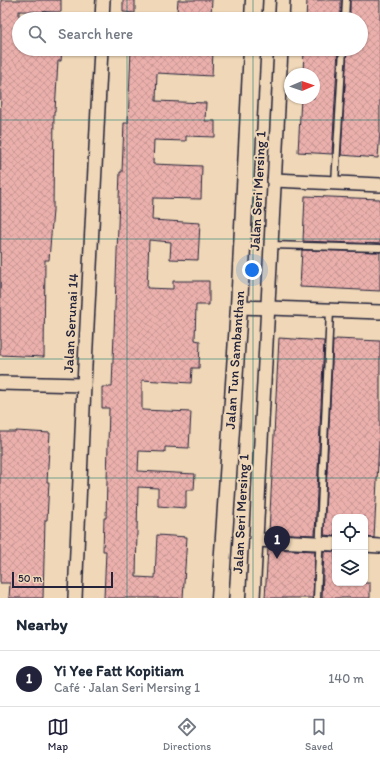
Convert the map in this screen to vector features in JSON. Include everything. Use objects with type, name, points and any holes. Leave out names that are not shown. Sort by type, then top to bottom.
[{"type":"street","points":[[102,12],[103,0]]},
{"type":"street","points":[[253,12],[254,0]]},
{"type":"street","points":[[282,12],[283,0]]},
{"type":"street","name":"Jalan Serunai 14","points":[[75,598],[100,56]]},
{"type":"street","name":"Jalan Tun Sambanthan","points":[[220,598],[253,308],[252,56]]},
{"type":"street","name":"Jalan Seri Mersing 1","points":[[253,598],[256,540],[253,308],[272,245],[281,56]]},
{"type":"street","points":[[274,180],[380,185]]},
{"type":"street","points":[[253,308],[380,312]]},
{"type":"street","points":[[0,383],[84,385]]},
{"type":"street","points":[[256,540],[332,544]]},
{"type":"street","points":[[368,545],[380,546]]},
{"type":"lane","points":[[345,12],[346,0]]},
{"type":"lane","points":[[335,183],[343,56]]},
{"type":"lane","points":[[272,245],[380,248]]},
{"type":"lane","points":[[317,598],[330,311]]},
{"type":"building","points":[[1,0],[61,0],[61,12],[12,12],[12,56],[61,56],[61,61],[58,61],[54,111],[53,210],[49,260],[45,260],[44,357],[0,355]]},
{"type":"building","points":[[123,0],[135,0],[135,12],[123,12]]},
{"type":"building","points":[[178,0],[212,0],[211,12],[177,12]]},
{"type":"building","points":[[307,0],[341,0],[341,12],[306,12]]},
{"type":"building","points":[[350,0],[380,0],[380,132],[378,158],[341,155],[347,56],[368,56],[368,12],[350,12]]},
{"type":"building","points":[[131,56],[213,56],[212,76],[157,73],[156,101],[206,103],[205,121],[215,121],[215,137],[186,136],[186,141],[154,140],[153,164],[202,166],[201,199],[153,198],[152,220],[200,223],[198,260],[170,259],[171,242],[149,240],[147,288],[173,289],[173,281],[209,281],[209,305],[196,305],[195,340],[200,341],[199,368],[192,368],[191,383],[142,380],[142,410],[191,412],[189,448],[165,447],[165,452],[139,451],[138,471],[195,474],[194,490],[186,490],[186,508],[158,506],[158,488],[138,487],[136,577],[155,578],[157,535],[187,537],[183,598],[104,598],[106,551],[103,551],[104,518],[106,518],[109,408],[102,408],[102,387],[112,387],[120,172],[122,172],[124,123],[128,123]]},
{"type":"building","points":[[304,56],[338,56],[332,154],[298,152],[301,104],[320,104],[320,68],[303,68]]},
{"type":"building","points":[[305,196],[380,199],[380,244],[303,241]]},
{"type":"building","points":[[302,250],[380,252],[380,291],[300,287]]},
{"type":"building","points":[[279,338],[324,341],[315,535],[269,533]]},
{"type":"building","points":[[336,339],[380,341],[380,424],[374,538],[368,537],[368,514],[332,514],[332,536],[324,535],[333,341],[336,341]]},
{"type":"building","points":[[16,431],[50,433],[47,482],[49,482],[47,520],[45,520],[43,598],[9,598],[10,583],[0,583],[0,432]]},
{"type":"building","points":[[268,549],[315,551],[313,598],[265,598]]},
{"type":"building","points":[[324,551],[332,552],[332,586],[368,586],[368,583],[370,583],[370,598],[322,598]]},
{"type":"place","name":"Yi Yee Fatt Kopitiam","points":[[277,559]]}]
